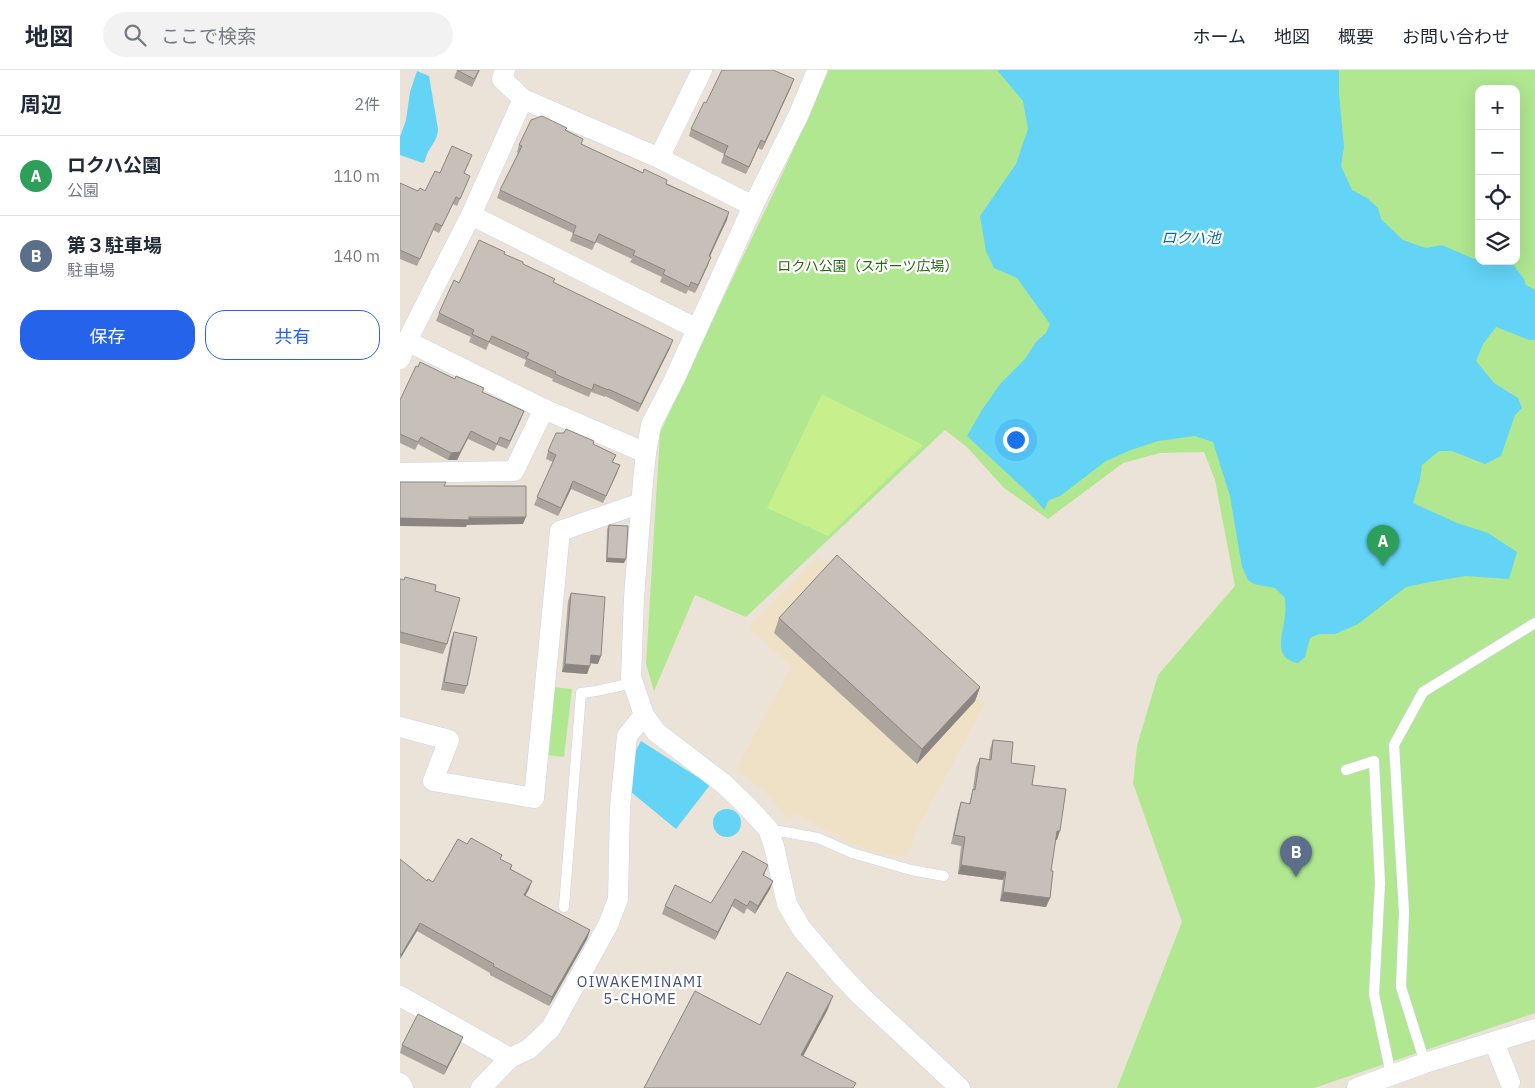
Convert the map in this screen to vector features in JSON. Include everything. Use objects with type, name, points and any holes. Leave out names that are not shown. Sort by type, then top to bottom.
[{"type":"street","points":[[505,70],[502,79],[523,99],[659,158],[753,206]]},
{"type":"street","points":[[659,158],[702,70]]},
{"type":"street","points":[[817,70],[799,114],[753,206],[675,378],[651,425],[641,503],[631,641],[631,677],[644,715],[656,732],[724,784],[768,829],[774,846],[787,904],[801,928],[861,996],[960,1088]]},
{"type":"street","points":[[523,99],[471,215],[404,350],[646,453]]},
{"type":"street","points":[[471,215],[697,329]]},
{"type":"street","points":[[400,472],[514,471],[544,409]]},
{"type":"street","points":[[400,727],[450,740],[433,780],[534,798],[560,530],[641,503]]},
{"type":"street","points":[[480,1088],[510,1058],[529,1049],[551,1028],[608,925],[618,899],[620,807],[626,736],[644,715]]},
{"type":"street","points":[[400,996],[510,1058]]},
{"type":"street","points":[[1357,1088],[1425,1062],[1535,1029]]},
{"type":"street","points":[[1494,1042],[1510,1082]]},
{"type":"street","points":[[400,1083],[403,1088]]},
{"type":"lane","points":[[1425,1062],[1401,987],[1404,912],[1394,744],[1423,692],[1535,623]]},
{"type":"lane","points":[[564,907],[581,693],[633,682]]},
{"type":"lane","points":[[1346,770],[1374,761],[1380,883],[1374,994],[1391,1075]]},
{"type":"lane","points":[[768,829],[818,838],[852,853],[911,870],[944,876]]},
{"type":"shaded area","points":[[818,556],[985,704],[920,824],[907,856],[876,853],[847,842],[796,814],[789,819],[762,789],[736,770],[791,666],[748,627]]},
{"type":"green space","name":"ロクハ公園（スポーツ広場）","points":[[829,70],[1535,70],[1535,1013],[1314,1088],[1117,1088],[1182,922],[1133,783],[1137,746],[1158,675],[1235,586],[1215,480],[1204,452],[1160,453],[1123,463],[1048,519],[1004,488],[967,447],[945,430],[746,617],[695,595],[654,691],[646,664],[660,433],[776,188]]},
{"type":"green space","points":[[822,394],[923,445],[828,536],[767,508]]},
{"type":"green space","points":[[553,687],[572,689],[564,757],[546,755]]},
{"type":"water","name":"ロクハ池","points":[[997,70],[1339,70],[1339,94],[1344,147],[1341,166],[1352,190],[1367,198],[1378,208],[1381,219],[1403,240],[1426,248],[1442,245],[1475,259],[1475,265],[1514,265],[1526,285],[1535,290],[1535,340],[1529,340],[1496,327],[1483,344],[1476,361],[1494,383],[1518,398],[1522,408],[1515,415],[1501,456],[1485,464],[1452,451],[1439,451],[1422,465],[1413,503],[1457,523],[1488,533],[1517,552],[1509,579],[1466,576],[1406,587],[1358,624],[1335,634],[1319,634],[1310,638],[1305,657],[1298,663],[1284,656],[1282,650],[1285,598],[1275,588],[1254,584],[1248,580],[1242,567],[1230,496],[1213,442],[1195,436],[1158,441],[1131,450],[1106,461],[1060,496],[1049,500],[1044,510],[1035,499],[967,436],[1001,383],[1025,359],[1036,342],[1046,333],[1050,324],[1017,278],[994,268],[986,251],[980,216],[1016,164],[1028,129],[1023,101]]},
{"type":"water","points":[[417,71],[429,76],[438,129],[438,134],[423,163],[400,155],[400,137],[406,120],[410,92]]},
{"type":"water","points":[[641,741],[710,785],[676,829],[631,792],[634,754]]},
{"type":"water","points":[[727,809],[737,813],[741,823],[737,833],[727,837],[717,833],[713,823],[717,813]]},
{"type":"building","points":[[457,70],[479,70],[474,79]]},
{"type":"building","points":[[722,70],[773,70],[794,79],[765,142],[761,140],[749,167],[724,155],[728,146],[691,129]]},
{"type":"building","points":[[542,116],[567,128],[565,130],[583,139],[581,144],[643,173],[644,169],[667,180],[666,184],[729,212],[698,285],[691,282],[689,287],[663,274],[665,270],[633,255],[635,251],[599,234],[595,243],[573,234],[576,226],[500,190],[522,146],[519,145],[531,120]]},
{"type":"building","points":[[452,146],[472,155],[464,173],[470,176],[460,199],[456,197],[442,226],[436,223],[420,259],[400,250],[400,183],[418,191],[420,188],[425,191],[435,171],[440,173]]},
{"type":"building","points":[[479,240],[555,279],[553,282],[673,340],[641,404],[594,384],[592,390],[555,374],[556,372],[526,358],[529,353],[492,336],[489,342],[472,334],[474,330],[439,313],[454,280],[459,283]]},
{"type":"building","points":[[420,362],[455,379],[456,376],[484,388],[482,392],[524,411],[510,441],[500,437],[497,444],[471,431],[460,452],[451,453],[421,437],[418,442],[400,434],[400,400],[416,366],[418,367]]},
{"type":"building","points":[[566,429],[594,441],[593,444],[616,455],[612,462],[620,465],[606,496],[573,481],[561,508],[537,497],[556,455],[548,451],[556,433],[564,433]]},
{"type":"building","points":[[400,482],[446,482],[444,486],[526,486],[526,517],[469,517],[469,520],[400,518]]},
{"type":"building","points":[[609,525],[628,526],[626,559],[607,558]]},
{"type":"building","points":[[837,555],[980,687],[922,749],[779,618]]},
{"type":"building","points":[[405,577],[436,585],[435,591],[460,598],[447,644],[400,632],[400,579],[404,580]]},
{"type":"building","points":[[571,593],[605,597],[601,656],[591,655],[590,666],[565,664]]},
{"type":"building","points":[[454,632],[477,637],[467,686],[444,682]]},
{"type":"building","points":[[993,740],[1013,742],[1011,763],[1035,766],[1032,785],[1066,789],[1060,831],[1057,831],[1051,871],[1053,871],[1050,898],[1003,892],[1006,872],[961,865],[965,837],[954,835],[961,802],[970,804],[973,789],[975,790],[980,758],[991,760]]},
{"type":"building","points":[[471,838],[502,855],[500,859],[512,865],[510,869],[532,881],[524,895],[590,930],[552,997],[493,966],[494,964],[420,923],[400,954],[400,859],[427,881],[428,879],[433,882],[458,839],[467,844]]},
{"type":"building","points":[[743,851],[768,865],[763,875],[773,881],[758,906],[750,901],[747,906],[735,899],[718,932],[665,906],[675,885],[711,903]]},
{"type":"building","points":[[787,972],[833,996],[801,1055],[856,1083],[853,1088],[644,1088],[695,991],[760,1025]]},
{"type":"building","points":[[418,1014],[463,1037],[447,1067],[402,1045]]},
{"type":"place","name":"ロクハ公園","points":[[1383,566]]},
{"type":"place","name":"第３駐車場","points":[[1296,877]]},
{"type":"district","name":"OIWAKEMINAMI 5-CHOME","points":[[640,990]]}]
